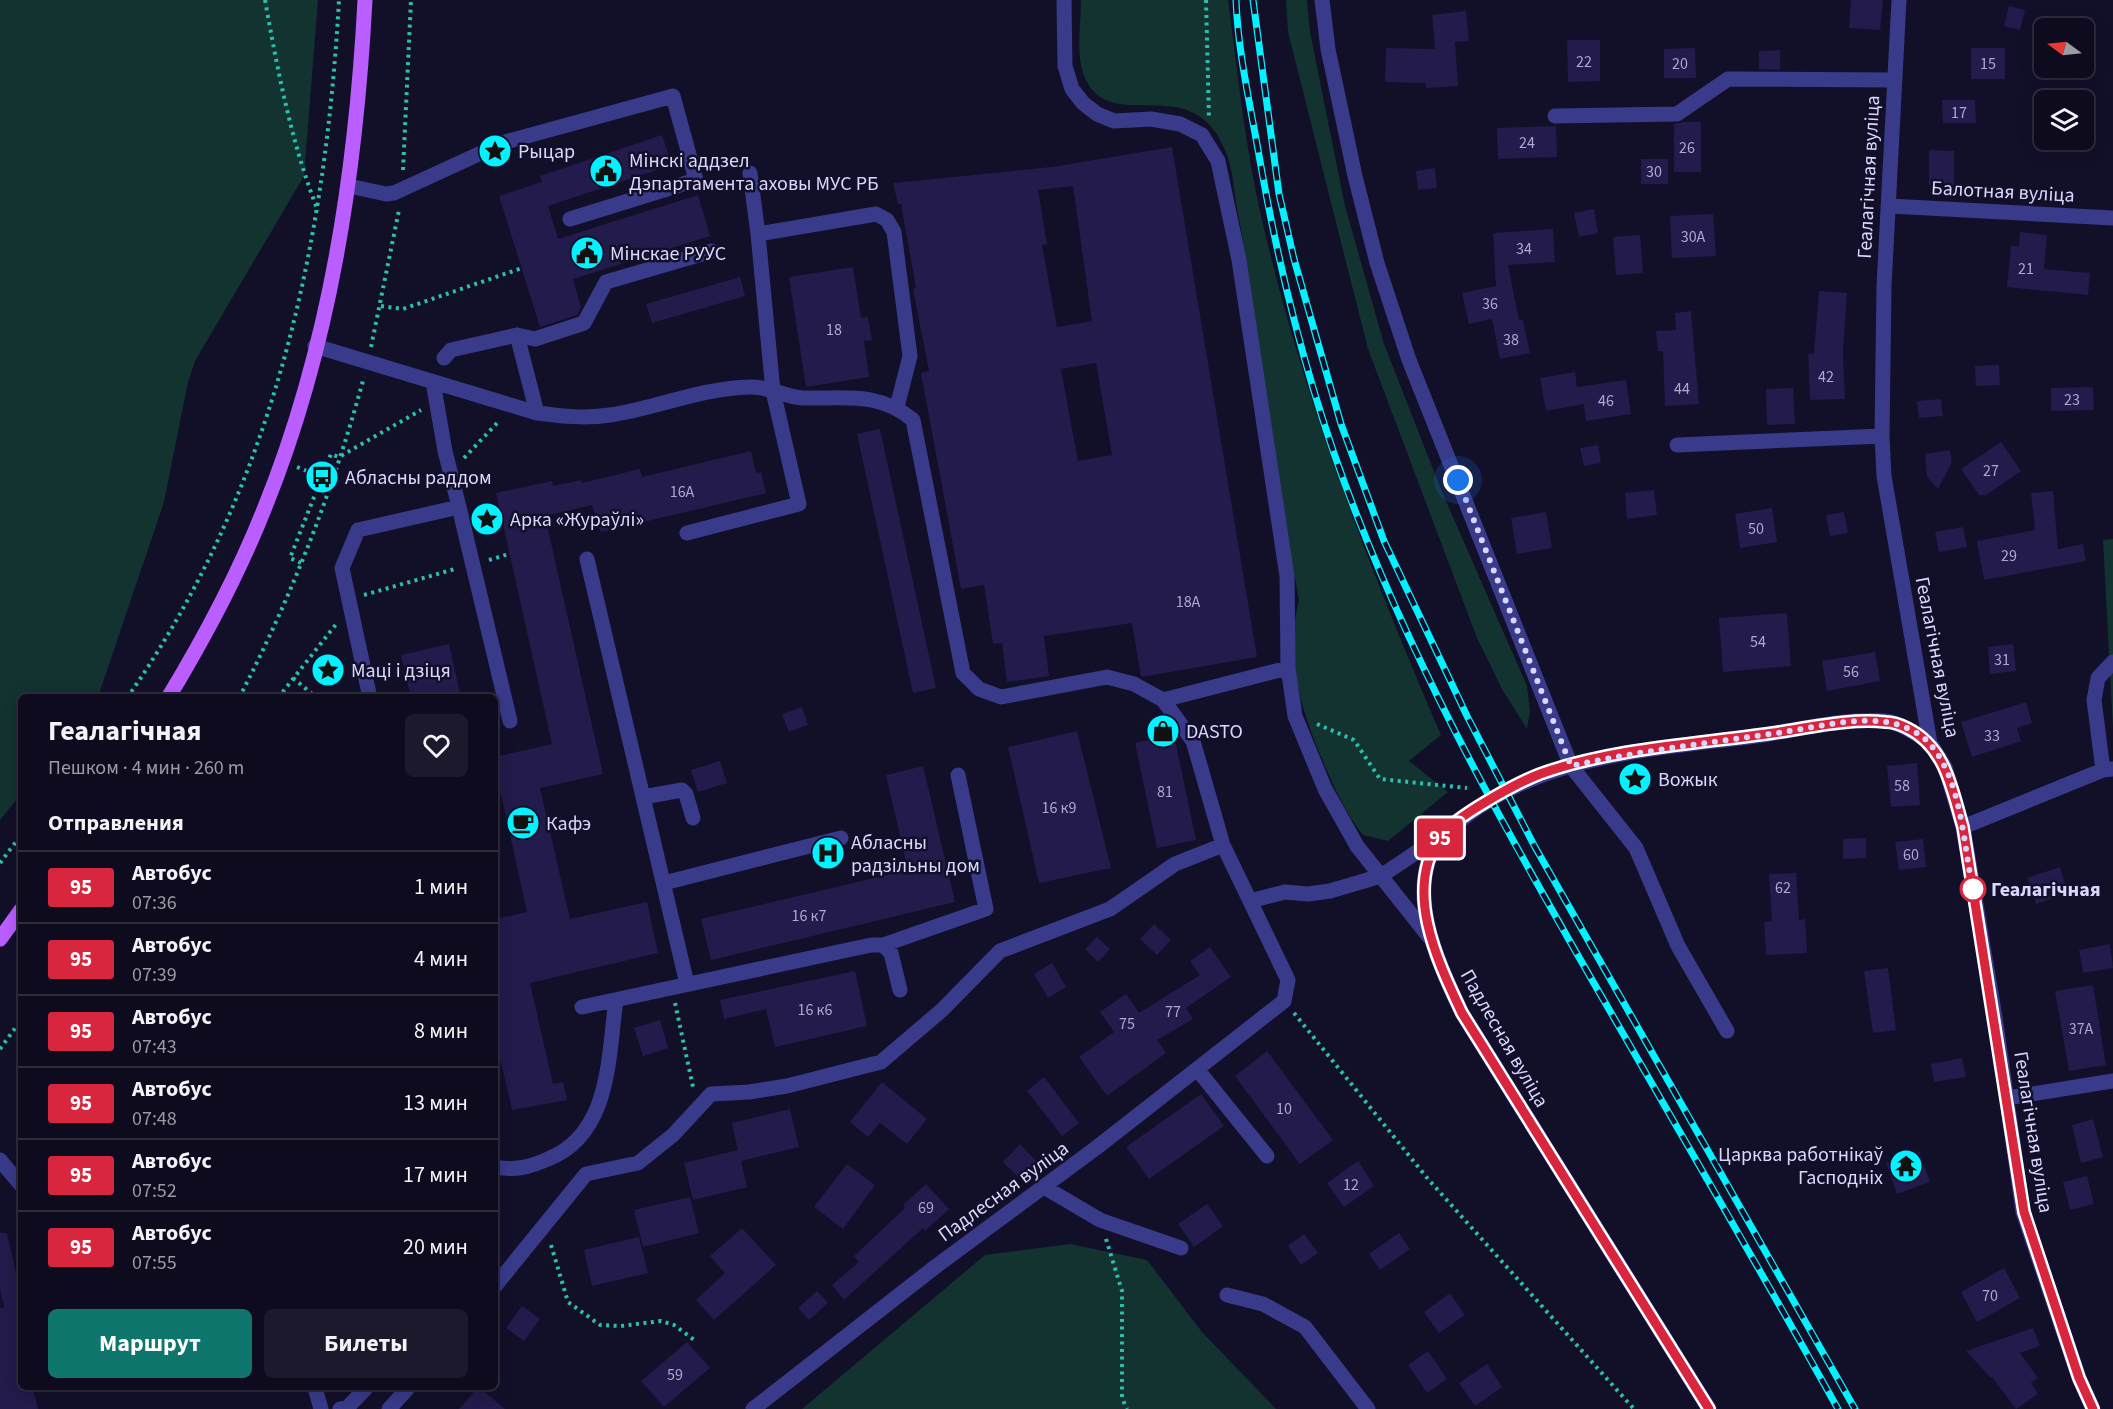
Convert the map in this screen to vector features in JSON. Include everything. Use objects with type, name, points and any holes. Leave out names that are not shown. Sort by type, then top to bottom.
[{"type":"main road","points":[[170,694],[237,571],[282,461],[315,346],[339,243],[349,186],[358,103],[365,0]]},
{"type":"main road","points":[[0,939],[18,914]]},
{"type":"street","points":[[1064,0],[1065,66],[1072,89],[1083,103],[1097,114],[1114,121],[1151,119],[1180,124],[1202,135],[1218,161],[1239,260],[1287,576],[1288,668],[1295,716],[1325,789],[1357,846],[1430,939]]},
{"type":"street","points":[[1322,0],[1328,49],[1355,176],[1395,318],[1571,766],[1636,848],[1678,946],[1727,1031]]},
{"type":"street","name":"Геалагічная вуліца","points":[[1899,0],[1890,206],[1884,286],[1882,436],[1884,476],[1930,743],[1945,768],[1963,827],[2024,1212],[2079,1378],[2093,1409]]},
{"type":"street","points":[[1555,116],[1677,114],[1728,79],[1894,80]]},
{"type":"street","points":[[349,186],[386,194],[394,192],[506,142],[673,96],[696,180],[570,219]]},
{"type":"street","points":[[687,533],[799,504],[773,391],[750,173]]},
{"type":"street","name":"Балотная вуліца","points":[[1890,206],[2113,218]]},
{"type":"street","points":[[758,234],[876,214],[887,220],[894,232],[910,356],[897,407]]},
{"type":"street","points":[[444,358],[451,350],[517,335],[535,339],[584,323],[606,282],[712,251]]},
{"type":"street","points":[[517,335],[537,413]]},
{"type":"street","points":[[315,346],[537,413],[574,417],[610,415],[728,389],[752,386],[801,398],[850,396],[897,407],[913,420],[963,674],[978,689],[1000,698],[1107,677],[1134,684],[1163,700],[1193,741],[1223,845],[1288,980],[1284,1001]]},
{"type":"street","points":[[433,382],[451,472],[510,721]]},
{"type":"street","points":[[1677,445],[1882,436]]},
{"type":"street","points":[[369,694],[342,568],[358,530],[459,507]]},
{"type":"street","points":[[587,559],[687,984]]},
{"type":"street","points":[[1963,827],[2108,769],[2094,700],[2097,678],[2113,662]]},
{"type":"street","points":[[1163,700],[1288,668]]},
{"type":"street","name":"Падлесная вуліца","points":[[1708,1409],[1462,1013],[1430,939],[1425,886],[1429,862],[1441,836],[1474,810],[1520,783],[1571,766],[1623,755],[1838,724],[1873,722],[1897,724],[1930,743]]},
{"type":"street","points":[[582,1007],[871,945],[883,945],[987,909],[958,775]]},
{"type":"street","points":[[643,797],[682,790],[686,794],[693,818]]},
{"type":"street","points":[[1250,901],[1285,891],[1308,894],[1330,891],[1381,876],[1441,836]]},
{"type":"street","points":[[664,883],[841,838]]},
{"type":"street","points":[[498,1282],[586,1174],[638,1163],[673,1135],[711,1094],[749,1092],[787,1086],[881,1062],[942,1010],[1000,951],[1110,909],[1175,864],[1223,845]]},
{"type":"street","points":[[883,945],[891,953],[900,990]]},
{"type":"street","points":[[498,1167],[524,1169],[559,1155],[587,1131],[603,1099],[616,1000]]},
{"type":"street","name":"Падлесная вуліца","points":[[753,1409],[1284,1001]]},
{"type":"street","points":[[1197,1069],[1267,1156]]},
{"type":"street","points":[[2007,1098],[2113,1081]]},
{"type":"street","points":[[0,1160],[18,1181]]},
{"type":"street","points":[[1044,1187],[1100,1220],[1181,1248]]},
{"type":"street","points":[[1227,1295],[1263,1304],[1305,1327],[1368,1409]]},
{"type":"street","points":[[316,1390],[321,1409]]},
{"type":"street","points":[[340,1409],[347,1408],[364,1390]]},
{"type":"street","points":[[389,1409],[406,1390]]},
{"type":"path","points":[[265,0],[283,101],[304,176],[318,212]]},
{"type":"path","points":[[130,694],[175,623],[243,487],[266,420],[288,342],[318,212],[328,143],[339,0]]},
{"type":"path","points":[[1206,0],[1209,147]]},
{"type":"path","points":[[381,306],[403,309],[522,268]]},
{"type":"path","points":[[301,563],[290,558],[331,454],[339,457],[436,402]]},
{"type":"path","points":[[451,472],[513,406]]},
{"type":"path","points":[[282,461],[322,477]]},
{"type":"path","points":[[281,694],[358,596],[509,554]]},
{"type":"path","points":[[293,678],[312,694]]},
{"type":"path","points":[[1315,723],[1354,740],[1380,779],[1467,788]]},
{"type":"path","points":[[0,863],[18,839]]},
{"type":"path","points":[[671,988],[698,1108]]},
{"type":"path","points":[[1284,1001],[1428,1179],[1634,1409]]},
{"type":"path","points":[[0,1049],[18,1024]]},
{"type":"path","points":[[1100,1220],[1122,1291],[1122,1398],[1127,1409]]},
{"type":"path","points":[[545,1227],[568,1302],[600,1325],[621,1326],[661,1321],[674,1325],[697,1342]]},
{"type":"green space","points":[[0,0],[318,0],[304,176],[195,361],[188,382],[164,502],[99,694],[18,694],[18,798],[0,820]]},
{"type":"green space","points":[[1081,0],[1228,0],[1242,110],[1256,193],[1297,352],[1364,546],[1441,735],[1409,761],[1448,792],[1388,841],[1363,835],[1346,811],[1309,726],[1298,685],[1294,643],[1299,600],[1270,435],[1248,272],[1227,155],[1212,128],[1194,113],[1173,107],[1111,102],[1095,93],[1081,65],[1079,46]]},
{"type":"green space","points":[[1286,0],[1307,0],[1310,32],[1345,206],[1384,344],[1442,492],[1527,686],[1530,711],[1527,729],[1502,689],[1477,638],[1368,349],[1288,32]]},
{"type":"green space","points":[[2113,539],[2113,729],[2103,540]]},
{"type":"green space","points":[[1070,1244],[1147,1260],[1202,1332],[1276,1409],[802,1409],[985,1255]]},
{"type":"building","points":[[1851,0],[1883,0],[1880,30],[1849,28]]},
{"type":"building","points":[[2009,6],[2025,10],[2020,30],[2004,26]]},
{"type":"building","points":[[1466,11],[1469,41],[1455,42],[1458,86],[1426,88],[1426,83],[1385,82],[1386,48],[1435,49],[1432,15]]},
{"type":"building","points":[[1567,40],[1600,40],[1600,81],[1568,82]]},
{"type":"building","points":[[1695,48],[1696,78],[1664,78],[1664,49]]},
{"type":"building","points":[[1971,48],[2005,48],[2005,79],[1971,79]]},
{"type":"building","points":[[1780,50],[1780,70],[1759,69],[1759,51]]},
{"type":"building","points":[[1942,100],[1975,100],[1976,123],[1943,123]]},
{"type":"building","points":[[1701,122],[1701,172],[1674,172],[1674,124]]},
{"type":"building","points":[[1556,126],[1557,157],[1498,159],[1497,128]]},
{"type":"building","name":"Мінскае РУУС","points":[[662,135],[672,165],[548,206],[558,239],[698,195],[710,236],[573,279],[581,307],[577,315],[540,327],[499,196],[542,182],[540,176]]},
{"type":"building","points":[[1172,147],[1257,657],[1141,677],[1132,623],[1044,636],[1049,676],[1007,682],[1002,643],[993,644],[984,585],[961,589],[921,373],[929,371],[913,289],[916,288],[901,204],[898,204],[893,183],[1052,167]],"holes":[[[1073,186],[1092,321],[1057,327],[1042,245],[1047,244],[1038,190]],[[1096,363],[1112,455],[1078,461],[1061,369]]]},
{"type":"building","points":[[1929,150],[1954,151],[1954,186],[1929,185]]},
{"type":"building","points":[[1641,159],[1668,159],[1668,184],[1641,184]]},
{"type":"building","points":[[1435,168],[1437,188],[1418,190],[1416,171]]},
{"type":"building","points":[[1594,209],[1598,233],[1579,237],[1574,213]]},
{"type":"building","points":[[1713,214],[1716,256],[1672,258],[1670,216]]},
{"type":"building","points":[[1553,229],[1555,262],[1508,265],[1519,320],[1523,320],[1530,353],[1500,359],[1492,319],[1469,324],[1462,293],[1496,286],[1493,233]]},
{"type":"building","points":[[2020,232],[2047,235],[2044,269],[2090,273],[2088,295],[2007,287],[2011,246],[2019,246]]},
{"type":"building","points":[[1640,235],[1643,273],[1616,275],[1613,237]]},
{"type":"building","points":[[853,267],[861,318],[868,317],[872,340],[864,341],[869,377],[806,387],[789,277]]},
{"type":"building","points":[[740,277],[745,296],[652,323],[646,304]]},
{"type":"building","points":[[1819,291],[1847,293],[1843,351],[1845,399],[1810,400],[1808,354],[1814,353]]},
{"type":"building","points":[[1691,311],[1699,404],[1665,406],[1663,351],[1658,351],[1656,331],[1676,330],[1675,313]]},
{"type":"building","points":[[1999,365],[2000,385],[1976,386],[1975,366]]},
{"type":"building","points":[[1575,372],[1577,387],[1626,380],[1631,414],[1586,421],[1584,404],[1546,411],[1540,378]]},
{"type":"building","points":[[2093,387],[2094,410],[2051,411],[2051,388]]},
{"type":"building","points":[[1793,388],[1795,424],[1767,425],[1766,389]]},
{"type":"building","points":[[1941,399],[1943,416],[1919,418],[1917,401]]},
{"type":"building","points":[[880,429],[936,688],[913,693],[857,434]]},
{"type":"building","points":[[2001,442],[2021,471],[1986,495],[1979,495],[1961,469]]},
{"type":"building","points":[[1598,445],[1601,463],[1584,466],[1580,448]]},
{"type":"building","points":[[1950,450],[1952,462],[1938,489],[1927,477],[1925,454]]},
{"type":"building","points":[[751,451],[756,473],[761,472],[766,493],[601,532],[592,505],[545,516],[603,774],[540,788],[570,919],[647,902],[658,953],[530,983],[553,1084],[563,1082],[567,1100],[512,1110],[498,1049],[498,918],[527,912],[501,794],[498,794],[498,756],[552,744],[496,493],[552,481],[553,486],[581,480],[582,483],[640,469],[642,477]]},
{"type":"building","points":[[1654,490],[1657,515],[1627,519],[1625,493]]},
{"type":"building","points":[[2053,491],[2058,549],[2083,544],[2086,561],[1984,580],[1977,541],[2035,530],[2031,493]]},
{"type":"building","points":[[1772,508],[1777,542],[1740,548],[1735,514]]},
{"type":"building","points":[[1546,512],[1552,548],[1517,554],[1511,518]]},
{"type":"building","points":[[1844,512],[1848,533],[1830,536],[1826,515]]},
{"type":"building","points":[[1963,527],[1967,547],[1939,552],[1935,532]]},
{"type":"building","points":[[1787,613],[1791,666],[1723,672],[1719,618]]},
{"type":"building","points":[[449,644],[460,694],[410,694],[401,655]]},
{"type":"building","points":[[2013,644],[2016,671],[1990,674],[1988,647]]},
{"type":"building","points":[[1875,652],[1880,681],[1827,691],[1822,661]]},
{"type":"building","points":[[2026,702],[2032,723],[2017,728],[2021,741],[1972,757],[1961,722]]},
{"type":"building","points":[[802,707],[808,725],[789,732],[782,714]]},
{"type":"building","points":[[1077,731],[1111,868],[1039,883],[1008,747]]},
{"type":"building","points":[[1174,735],[1196,840],[1157,848],[1135,743]]},
{"type":"building","points":[[720,761],[727,783],[698,792],[691,770]]},
{"type":"building","points":[[1917,763],[1920,805],[1891,807],[1887,766]]},
{"type":"building","points":[[923,766],[955,902],[711,960],[701,919],[908,870],[886,775]]},
{"type":"building","points":[[1866,838],[1866,858],[1843,859],[1843,839]]},
{"type":"building","points":[[1923,839],[1926,867],[1899,870],[1895,842]]},
{"type":"building","points":[[2060,867],[2068,893],[2036,904],[2027,878]]},
{"type":"building","points":[[1796,873],[1799,920],[1805,919],[1807,953],[1766,955],[1764,922],[1772,921],[1769,874]]},
{"type":"building","points":[[1154,924],[1171,940],[1157,955],[1140,939]]},
{"type":"building","points":[[1097,937],[1110,949],[1098,962],[1085,949]]},
{"type":"building","points":[[2110,944],[2113,968],[2083,973],[2079,950]]},
{"type":"building","points":[[1210,947],[1231,977],[1186,1008],[1193,1019],[1157,1040],[1166,1053],[1107,1096],[1079,1057],[1114,1032],[1100,1012],[1126,994],[1139,1013],[1200,975],[1190,961]]},
{"type":"building","points":[[1052,963],[1066,987],[1048,998],[1034,974]]},
{"type":"building","points":[[1888,968],[1896,1030],[1873,1033],[1864,971]]},
{"type":"building","points":[[855,971],[867,1026],[775,1047],[766,1009],[724,1019],[720,1000]]},
{"type":"building","points":[[2093,985],[2106,1065],[2069,1071],[2055,991]]},
{"type":"building","points":[[660,1020],[668,1048],[643,1056],[634,1028]]},
{"type":"building","points":[[1267,1051],[1333,1140],[1300,1164],[1235,1076]]},
{"type":"building","points":[[1962,1058],[1966,1077],[1934,1082],[1931,1064]]},
{"type":"building","points":[[1044,1077],[1079,1123],[1062,1136],[1027,1091]]},
{"type":"building","points":[[882,1082],[927,1119],[907,1144],[880,1123],[868,1137],[850,1122]]},
{"type":"building","points":[[1201,1094],[1224,1126],[1149,1179],[1126,1147]]},
{"type":"building","points":[[790,1109],[799,1147],[741,1161],[747,1187],[693,1200],[684,1163],[738,1150],[732,1123]]},
{"type":"building","points":[[2093,1119],[2103,1157],[2081,1163],[2072,1125]]},
{"type":"building","points":[[1020,1144],[1038,1163],[1021,1180],[1003,1162]]},
{"type":"building","points":[[1919,1151],[1930,1182],[1897,1194],[1886,1163]]},
{"type":"building","points":[[1358,1161],[1374,1186],[1344,1207],[1327,1183]]},
{"type":"building","points":[[847,1164],[875,1185],[843,1229],[814,1207]]},
{"type":"building","points":[[2087,1176],[2094,1204],[2070,1210],[2063,1182]]},
{"type":"building","points":[[926,1184],[949,1209],[925,1231],[923,1228],[844,1300],[832,1285],[859,1262],[854,1256],[905,1208],[903,1205]]},
{"type":"building","points":[[690,1197],[699,1233],[643,1247],[634,1210]]},
{"type":"building","points":[[1207,1204],[1223,1226],[1194,1247],[1178,1224]]},
{"type":"building","points":[[742,1228],[776,1265],[714,1320],[696,1300],[725,1273],[710,1256]]},
{"type":"building","points":[[0,1233],[7,1233],[18,1281],[18,1390],[33,1390],[38,1409],[0,1409],[0,1308],[4,1307],[0,1288]]},
{"type":"building","points":[[1399,1233],[1410,1249],[1380,1270],[1369,1254]]},
{"type":"building","points":[[1304,1234],[1318,1253],[1301,1265],[1288,1246]]},
{"type":"building","points":[[639,1237],[648,1273],[592,1286],[584,1250]]},
{"type":"building","points":[[2004,1268],[2020,1298],[1977,1322],[1961,1292]]},
{"type":"building","points":[[817,1291],[828,1303],[809,1320],[798,1308]]},
{"type":"building","points":[[1450,1293],[1465,1315],[1439,1333],[1424,1312]]},
{"type":"building","points":[[522,1306],[540,1319],[524,1341],[506,1328]]},
{"type":"building","points":[[2033,1328],[2040,1346],[2020,1353],[2038,1378],[2031,1383],[2038,1394],[2016,1409],[1992,1377],[1966,1351]]},
{"type":"building","points":[[687,1342],[710,1368],[664,1407],[641,1381]]},
{"type":"building","points":[[1428,1351],[1447,1379],[1427,1393],[1408,1365]]},
{"type":"building","points":[[1487,1364],[1502,1387],[1475,1406],[1459,1383]]},
{"type":"building","points":[[475,1390],[482,1390],[505,1409],[459,1409]]},
{"type":"railway","points":[[1236,0],[1245,81],[1268,206],[1299,340],[1340,471],[1383,579],[1443,707],[1509,833],[1838,1409]]},
{"type":"railway","points":[[1253,0],[1279,194],[1294,259],[1341,424],[1384,541],[1467,716],[1535,847],[1855,1409]]},
{"type":"bus line","name":"95","points":[[1709,1409],[1603,1243],[1462,1013],[1430,939],[1425,886],[1429,862],[1441,836],[1474,810],[1520,783],[1541,774],[1623,755],[1838,724],[1884,721],[1909,729],[1930,743],[1945,768],[1963,827],[1995,1017],[2024,1212],[2079,1378],[2093,1409]]},
{"type":"place","name":"Рыцар","points":[[495,151]]},
{"type":"place","name":"Мінскі аддзел Дэпартамента аховы МУС РБ","points":[[606,171]]},
{"type":"place","name":"Мінскае РУУС","points":[[587,253]]},
{"type":"place","name":"Абласны раддом","points":[[322,477]]},
{"type":"place","name":"Арка «Жураўлі»","points":[[487,519]]},
{"type":"place","name":"Маці і дзіця","points":[[328,670]]},
{"type":"place","name":"DASTO","points":[[1163,731]]},
{"type":"place","name":"Вожык","points":[[1635,779]]},
{"type":"place","name":"Кафэ","points":[[523,823]]},
{"type":"place","name":"Абласны радзільны дом","points":[[828,853]]},
{"type":"place","name":"Геалагічная","points":[[1973,889]]},
{"type":"place","name":"Царква работнікаў Гасподніх","points":[[1906,1166]]},
{"type":"route","points":[[1458,480],[1571,766],[1623,755],[1838,724],[1884,721],[1897,724],[1930,743],[1945,768],[1963,827],[1973,889]]}]
